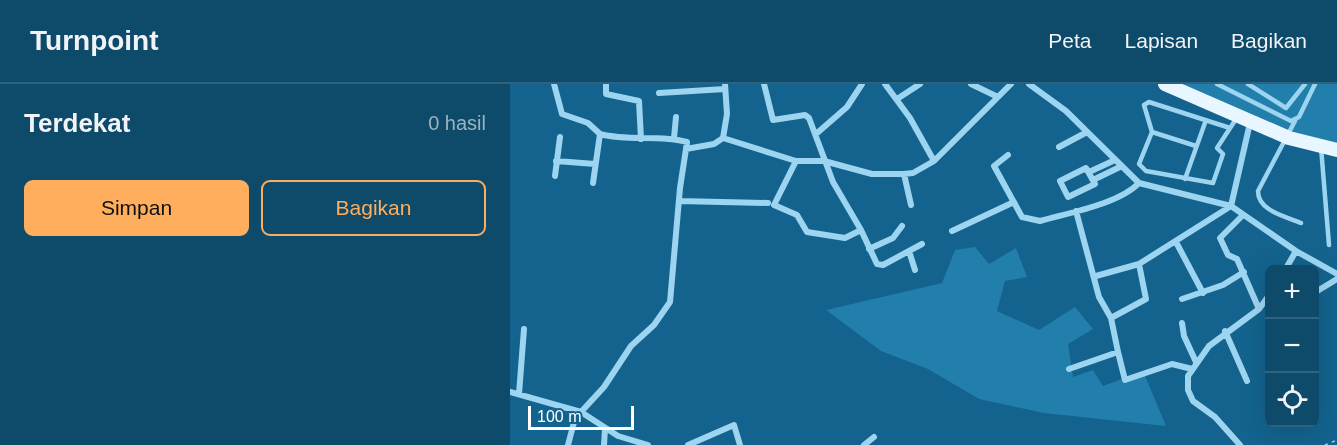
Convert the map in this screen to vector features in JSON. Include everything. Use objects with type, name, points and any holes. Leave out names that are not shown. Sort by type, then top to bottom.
[{"type":"main road","points":[[1165,84],[1239,123],[1337,150]]},
{"type":"street","points":[[554,84],[562,114],[588,123],[600,134],[620,139],[674,138],[687,142],[670,302],[654,325],[631,346],[603,387],[579,412],[568,445]]},
{"type":"street","points":[[606,84],[606,94],[639,101],[641,139]]},
{"type":"street","points":[[764,84],[773,120],[805,115],[816,134],[824,161],[879,265],[922,244]]},
{"type":"street","points":[[816,134],[847,107],[862,84]]},
{"type":"street","points":[[885,84],[897,99],[933,160]]},
{"type":"street","points":[[897,99],[920,84]]},
{"type":"street","points":[[971,84],[998,97]]},
{"type":"street","points":[[723,138],[796,160],[824,161],[872,174],[904,174],[921,169],[933,160],[1011,84]]},
{"type":"street","points":[[1029,84],[1066,111],[1139,183],[1231,206],[1296,251],[1337,274]]},
{"type":"street","points":[[659,93],[725,86],[727,114],[723,138],[714,144],[686,149]]},
{"type":"street","points":[[674,138],[676,117]]},
{"type":"street","points":[[1231,206],[1239,123]]},
{"type":"street","points":[[1059,147],[1087,132]]},
{"type":"street","points":[[592,183],[600,134]]},
{"type":"street","points":[[555,176],[560,137]]},
{"type":"street","points":[[1008,155],[993,165],[1022,218],[1032,221],[1076,211],[1125,194],[1139,183]]},
{"type":"street","points":[[796,160],[774,205],[797,215],[807,232],[845,238],[861,230]]},
{"type":"street","points":[[1089,172],[1115,160]]},
{"type":"street","points":[[556,161],[595,164]]},
{"type":"street","points":[[1093,180],[1122,166]]},
{"type":"street","points":[[1085,168],[1093,180],[1095,184],[1067,196],[1060,181],[1085,168]]},
{"type":"street","points":[[904,174],[911,205]]},
{"type":"street","points":[[679,201],[768,203]]},
{"type":"street","points":[[952,231],[1014,202]]},
{"type":"street","points":[[1096,276],[1139,264],[1231,206]]},
{"type":"street","points":[[1076,211],[1096,276],[1099,297],[1111,318],[1125,380],[1172,364],[1192,369]]},
{"type":"street","points":[[1243,215],[1220,238],[1228,255],[1236,257],[1259,309]]},
{"type":"street","points":[[869,249],[893,238],[902,226]]},
{"type":"street","points":[[1176,242],[1203,293]]},
{"type":"street","points":[[909,251],[915,270]]},
{"type":"street","points":[[1288,265],[1296,251]]},
{"type":"street","points":[[1111,318],[1146,299],[1139,264]]},
{"type":"street","points":[[1182,299],[1223,285],[1244,272]]},
{"type":"street","points":[[1319,290],[1337,279]]},
{"type":"street","points":[[1240,445],[1215,417],[1191,398],[1187,381],[1196,362],[1225,331],[1259,309],[1265,300]]},
{"type":"street","points":[[1182,323],[1184,336],[1196,362]]},
{"type":"street","points":[[519,394],[524,329]]},
{"type":"street","points":[[1225,331],[1247,381]]},
{"type":"street","points":[[1069,369],[1118,352]]},
{"type":"street","points":[[510,392],[579,412],[605,429],[626,439],[648,445]]},
{"type":"street","points":[[688,445],[733,425],[736,427],[740,445]]},
{"type":"street","points":[[604,445],[605,429]]},
{"type":"street","points":[[864,445],[874,436]]},
{"type":"lane","points":[[1216,84],[1283,118],[1295,121]]},
{"type":"lane","points":[[1225,89],[1229,84]]},
{"type":"lane","points":[[1248,84],[1286,108],[1305,84]]},
{"type":"lane","points":[[1301,224],[1263,206],[1258,199],[1257,191],[1315,84]]},
{"type":"lane","points":[[1149,102],[1206,120],[1239,123],[1217,148],[1223,154],[1213,183],[1146,171],[1140,167],[1139,161],[1152,132],[1144,109],[1144,105],[1149,102]]},
{"type":"lane","points":[[1185,179],[1206,120]]},
{"type":"lane","points":[[1152,132],[1196,146]]},
{"type":"lane","points":[[1321,147],[1329,245]]},
{"type":"path","points":[[1325,445],[1337,440]]},
{"type":"shaded area","points":[[1184,84],[1337,84],[1337,152],[1180,93]]},
{"type":"shaded area","points":[[975,247],[989,264],[1016,248],[1027,277],[1005,281],[997,311],[1039,330],[1075,307],[1093,329],[1068,344],[1073,377],[1093,370],[1103,386],[1143,371],[1166,426],[1044,413],[979,399],[928,369],[881,351],[826,310],[942,283],[955,250]]}]
